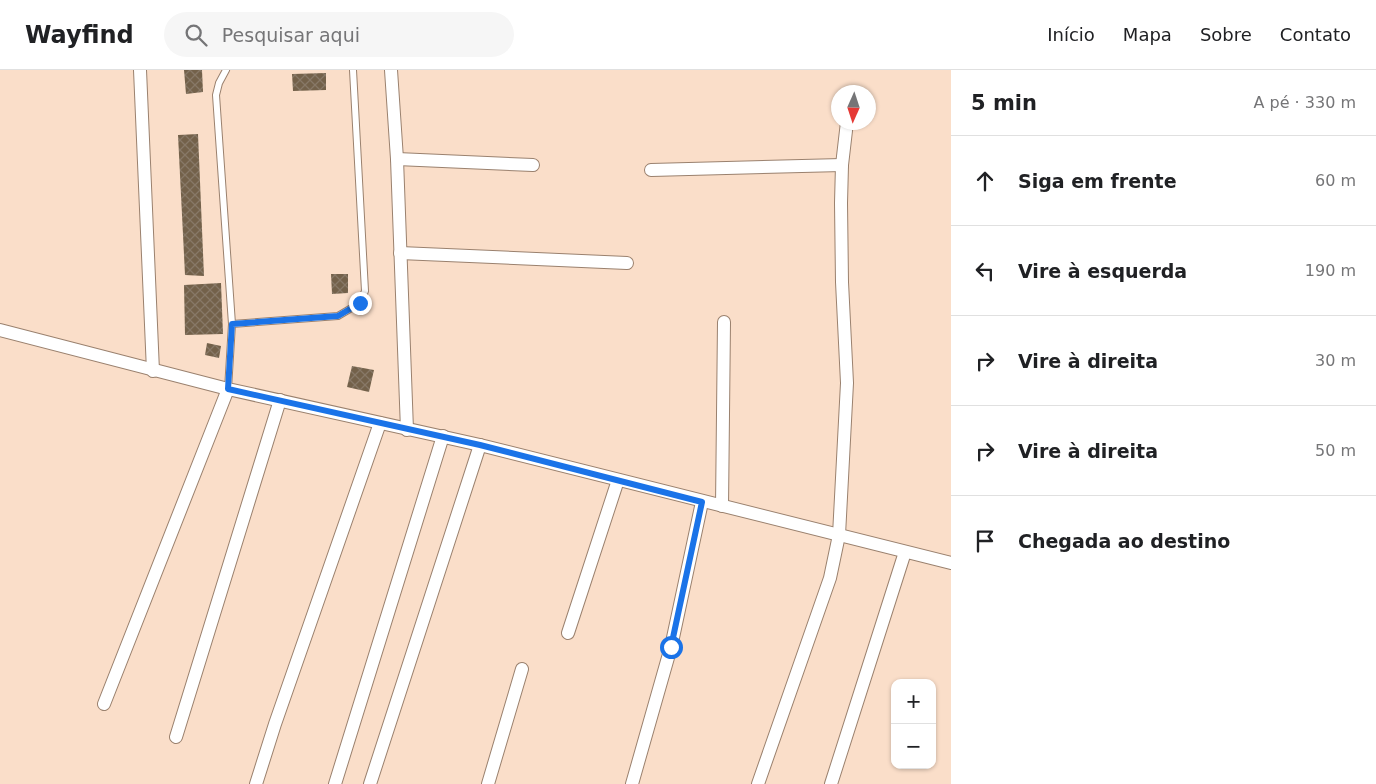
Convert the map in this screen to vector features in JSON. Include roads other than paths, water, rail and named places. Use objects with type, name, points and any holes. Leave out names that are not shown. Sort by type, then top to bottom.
[{"type":"street","points":[[140,70],[153,371]]},
{"type":"street","points":[[391,70],[397,159],[407,430]]},
{"type":"street","points":[[758,784],[830,578],[839,535],[847,383],[842,282],[842,164],[846,130]]},
{"type":"street","points":[[397,159],[533,165]]},
{"type":"street","points":[[651,170],[842,164]]},
{"type":"street","points":[[400,253],[627,263]]},
{"type":"street","points":[[722,506],[724,322]]},
{"type":"street","points":[[0,330],[153,371],[407,430],[443,436],[951,563]]},
{"type":"street","points":[[104,704],[228,389]]},
{"type":"street","points":[[176,737],[280,400]]},
{"type":"street","points":[[256,784],[275,724],[380,423]]},
{"type":"street","points":[[335,784],[443,436]]},
{"type":"street","points":[[370,784],[480,445]]},
{"type":"street","points":[[568,633],[618,480]]},
{"type":"street","points":[[632,784],[671,647],[702,502]]},
{"type":"street","points":[[830,784],[905,552]]},
{"type":"street","points":[[488,784],[522,669]]},
{"type":"lane","points":[[226,70],[216,94],[232,324],[228,389]]},
{"type":"lane","points":[[232,324],[338,316],[360,303],[365,292],[353,70]]}]
